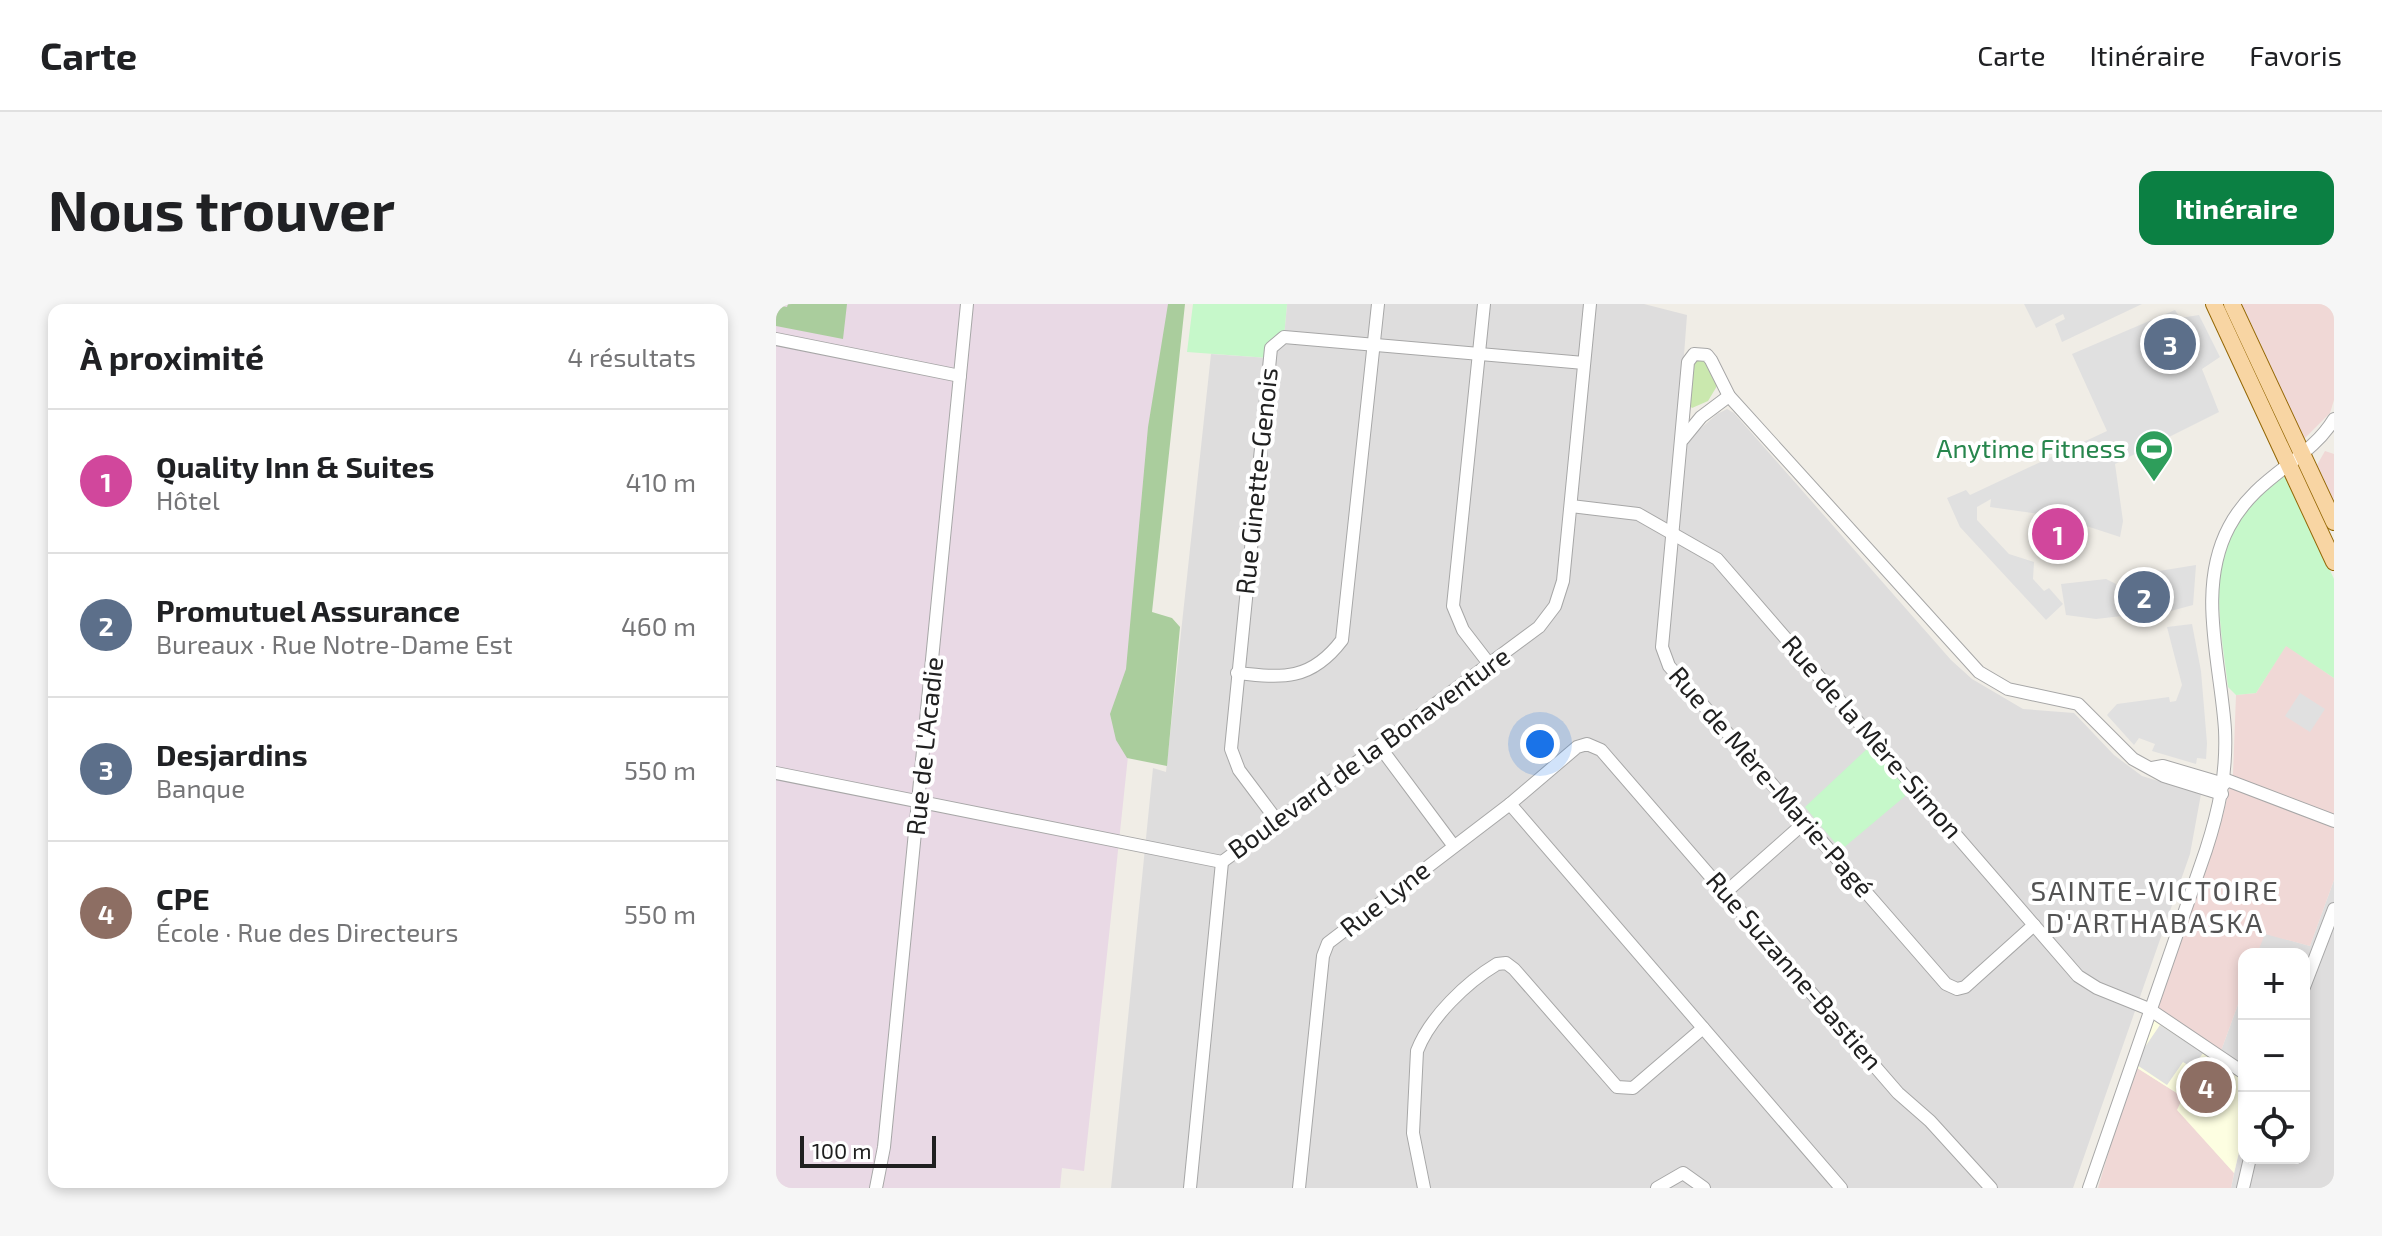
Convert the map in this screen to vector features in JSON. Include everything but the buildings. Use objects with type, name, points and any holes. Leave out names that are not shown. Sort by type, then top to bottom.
[{"type":"main road","points":[[2214,304],[2294,457],[2334,522]]},
{"type":"main road","points":[[2232,304],[2334,562]]},
{"type":"street","name":"Rue de L'Acadie","points":[[876,1188],[884,1147],[921,802],[967,304]]},
{"type":"street","points":[[1237,673],[1285,678],[1296,676],[1342,640],[1378,304]]},
{"type":"street","points":[[1484,304],[1453,606],[1463,630],[1490,665]]},
{"type":"street","name":"Boulevard de la Bonaventure","points":[[776,773],[1222,862],[1490,665],[1539,627],[1555,606],[1563,581],[1590,304]]},
{"type":"street","name":"Rue Ginette-Genois","points":[[1278,822],[1234,760],[1231,749],[1271,348],[1284,337],[1584,363]]},
{"type":"street","points":[[776,339],[960,376]]},
{"type":"street","name":"Rue de Mère-Marie-Pagé","points":[[1729,396],[1707,355],[1694,354],[1689,358],[1662,647],[1664,658],[1946,984],[1957,989],[1965,987],[2034,925]]},
{"type":"street","points":[[1681,442],[1701,417],[1729,396],[1979,672],[2008,689],[2078,704],[2124,751],[2164,776],[2223,786],[2334,821]]},
{"type":"street","points":[[2089,1188],[2206,850],[2223,786],[2225,730],[2212,583],[2222,544],[2242,505],[2294,457],[2323,436],[2334,419]]},
{"type":"street","name":"Rue de la Mère-Simon","points":[[1571,506],[1638,514],[1673,531],[1730,570],[2087,984],[2149,1009],[2238,1069]]},
{"type":"street","name":"Rue Lyne","points":[[1299,1188],[1323,956],[1328,943],[1510,804],[1577,747],[1587,744],[1601,750]]},
{"type":"street","points":[[1380,747],[1453,845]]},
{"type":"street","name":"Rue Suzanne-Bastien","points":[[1601,750],[1898,1093],[1930,1121],[1991,1188]]},
{"type":"street","points":[[1510,804],[1841,1188]]},
{"type":"street","points":[[1726,892],[1804,823]]},
{"type":"street","points":[[1190,1188],[1222,862]]},
{"type":"street","points":[[2310,972],[2333,915]]},
{"type":"street","points":[[1424,1188],[1413,1133],[1417,1051],[1422,1039],[1456,997],[1497,964],[1506,963],[1514,969],[1617,1087],[1633,1088],[1703,1028]]},
{"type":"street","points":[[2243,1188],[2249,1164]]},
{"type":"street","points":[[1657,1188],[1683,1173],[1704,1188]]},
{"type":"shaded area","points":[[776,304],[1176,304],[1084,1171],[1062,1168],[1060,1188],[776,1188]]},
{"type":"shaded area","points":[[1287,304],[1644,304],[1687,315],[1679,422],[1700,429],[1727,409],[1734,413],[1951,660],[1972,679],[2023,709],[2074,713],[2114,755],[2142,776],[2201,794],[2190,854],[2073,1188],[1111,1188],[1153,768],[1166,772],[1211,354],[1269,358],[1284,337]]},
{"type":"shaded area","points":[[2024,304],[2142,304],[2062,342],[2055,324],[2065,319],[2063,314],[2036,328]]},
{"type":"shaded area","points":[[2242,304],[2334,304],[2334,400],[2330,413],[2304,439]]},
{"type":"shaded area","points":[[2175,310],[2180,318],[2199,315],[2220,357],[2202,369],[2219,412],[2115,464],[2123,521],[2120,537],[2068,520],[2065,506],[2054,504],[2052,511],[2047,510],[2046,515],[1990,507],[1991,499],[1977,507],[1977,520],[2009,554],[2034,562],[2033,579],[2044,591],[2049,588],[2063,604],[2046,620],[1960,527],[1947,498],[1966,490],[1970,495],[2107,431],[2072,354]]},
{"type":"shaded area","points":[[2325,451],[2334,454],[2334,502],[2317,465]]},
{"type":"shaded area","points":[[2196,565],[2193,605],[2167,612],[2159,571]]},
{"type":"shaded area","points":[[2106,579],[2116,584],[2122,616],[2096,619],[2066,615],[2061,584]]},
{"type":"shaded area","points":[[2192,624],[2201,671],[2207,743],[2206,759],[2197,758],[2196,764],[2152,751],[2155,744],[2139,738],[2134,745],[2107,715],[2117,704],[2169,697],[2170,702],[2176,701],[2182,685],[2167,627]]},
{"type":"shaded area","points":[[2286,645],[2334,678],[2334,880],[2310,946],[2265,934],[2259,948],[2238,948],[2238,1004],[2218,1059],[2153,1015],[2222,819],[2233,774],[2236,695],[2256,693]]},
{"type":"shaded area","points":[[2300,693],[2325,709],[2310,732],[2285,716]]},
{"type":"shaded area","points":[[2334,880],[2334,1188],[2231,1188],[2238,1157],[2238,1164],[2310,1164],[2310,948],[2259,948],[2264,933],[2310,946]]},
{"type":"shaded area","points":[[2238,1004],[2238,1073],[2218,1059]]},
{"type":"shaded area","points":[[2153,1015],[2238,1073],[2238,1156],[2234,1173],[2177,1110],[2183,1097],[2134,1066]]},
{"type":"shaded area","points":[[2160,1025],[2203,1053],[2193,1068],[2183,1062],[2167,1085],[2134,1063]]},
{"type":"shaded area","points":[[2134,1066],[2183,1097],[2178,1110],[2234,1173],[2231,1188],[2098,1188]]},
{"type":"green space","points":[[788,304],[847,304],[843,339],[776,326],[776,305],[787,307]]},
{"type":"green space","points":[[1168,304],[1185,304],[1152,612],[1172,618],[1180,627],[1167,766],[1127,758],[1116,740],[1110,714],[1126,669],[1148,427]]},
{"type":"green space","points":[[1193,304],[1287,304],[1284,337],[1269,358],[1187,352]]},
{"type":"green space","points":[[1693,359],[1705,359],[1717,386],[1708,401],[1692,408],[1689,405]]},
{"type":"green space","points":[[2287,477],[2334,579],[2334,678],[2286,646],[2256,693],[2236,695],[2228,687],[2220,624],[2223,560],[2228,540],[2246,510],[2274,478]]},
{"type":"green space","points":[[1870,746],[1910,792],[1841,850],[1805,807]]},
{"type":"place","name":"Desjardins","points":[[2170,344]]},
{"type":"place","name":"Anytime Fitness","points":[[2154,483]]},
{"type":"place","name":"Quality Inn & Suites","points":[[2058,534]]},
{"type":"place","name":"Promutuel Assurance","points":[[2144,597]]},
{"type":"place","name":"CPE","points":[[2206,1087]]},
{"type":"district","name":"SAINTE-VICTOIRE D'ARTHABASKA","points":[[2155,907]]}]
